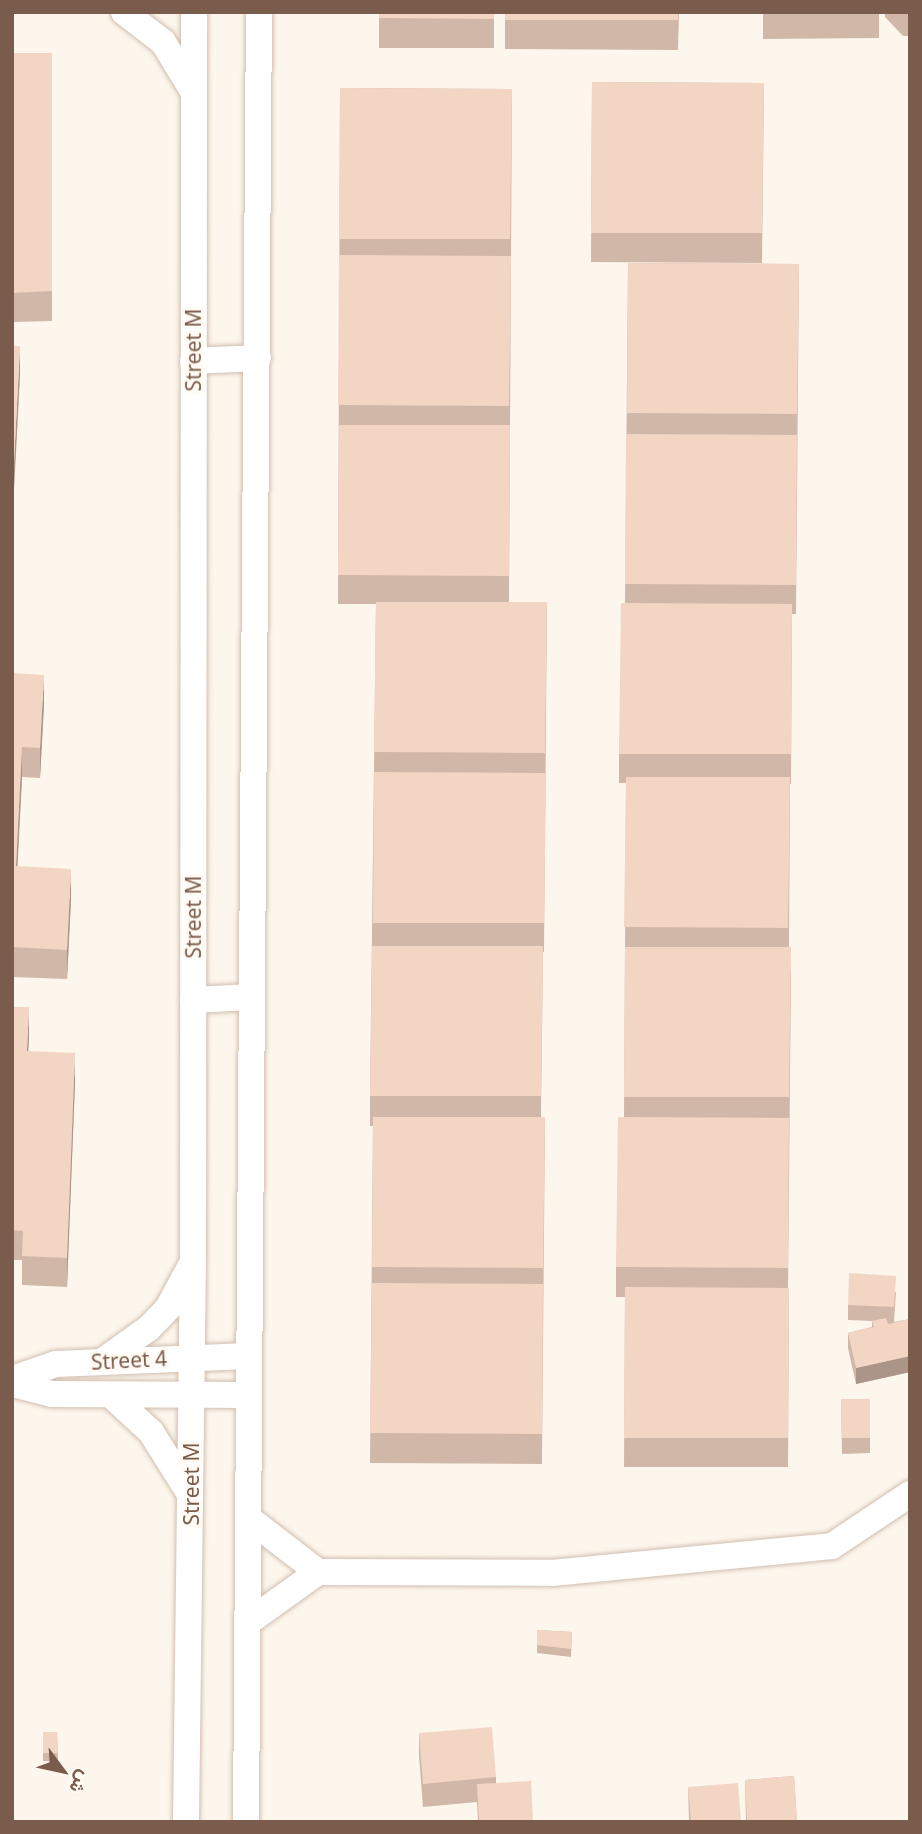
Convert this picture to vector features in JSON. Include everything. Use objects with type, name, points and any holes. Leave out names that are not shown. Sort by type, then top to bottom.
[{"type":"street","points":[[124,12],[163,42],[196,98]]},
{"type":"street","name":"Street M","points":[[186,1822],[193,1259],[194,12]]},
{"type":"street","points":[[246,1822],[258,358],[253,13]]},
{"type":"street","points":[[193,361],[258,358]]},
{"type":"street","points":[[193,1000],[252,997]]},
{"type":"street","points":[[104,1360],[149,1328],[168,1308],[193,1259]]},
{"type":"street","name":"Street 4","points":[[12,1381],[56,1364],[248,1356]]},
{"type":"street","name":"Street 4","points":[[12,1381],[52,1394],[248,1395]]},
{"type":"street","points":[[111,1395],[167,1452],[191,1498]]},
{"type":"street","points":[[247,1623],[318,1572],[552,1573],[832,1546],[910,1494]]},
{"type":"street","points":[[248,1518],[318,1572]]},
{"type":"building","points":[[379,12],[494,12],[494,19],[379,18]]},
{"type":"building","points":[[505,12],[678,12],[678,20],[505,20]]},
{"type":"building","points":[[12,53],[52,53],[52,291],[12,293]]},
{"type":"building","points":[[592,82],[764,83],[762,233],[591,233]]},
{"type":"building","points":[[340,88],[512,89],[510,239],[339,239]]},
{"type":"building","points":[[339,255],[511,256],[509,406],[338,405]]},
{"type":"building","points":[[628,263],[799,264],[797,414],[627,413]]},
{"type":"building","points":[[12,346],[20,346],[12,499]]},
{"type":"building","points":[[339,425],[510,425],[509,576],[338,575]]},
{"type":"building","points":[[626,434],[797,435],[796,585],[625,584]]},
{"type":"building","points":[[376,602],[547,602],[545,753],[374,752]]},
{"type":"building","points":[[621,603],[792,604],[791,754],[619,754]]},
{"type":"building","points":[[12,673],[44,675],[40,748],[22,747],[16,866],[71,869],[67,950],[12,947]]},
{"type":"building","points":[[374,772],[546,773],[544,923],[373,923]]},
{"type":"building","points":[[626,777],[790,777],[788,928],[624,927]]},
{"type":"building","points":[[372,946],[543,946],[541,1096],[370,1096]]},
{"type":"building","points":[[625,947],[791,947],[789,1097],[624,1097]]},
{"type":"building","points":[[12,1007],[29,1007],[27,1051],[75,1053],[67,1258],[22,1256],[23,1231],[12,1230]]},
{"type":"building","points":[[373,1117],[545,1117],[543,1268],[372,1267]]},
{"type":"building","points":[[618,1117],[789,1118],[788,1268],[616,1267]]},
{"type":"building","points":[[849,1273],[896,1276],[894,1307],[848,1305]]},
{"type":"building","points":[[372,1283],[543,1284],[542,1434],[370,1433]]},
{"type":"building","points":[[625,1287],[789,1288],[788,1438],[624,1438]]},
{"type":"building","points":[[886,1318],[888,1324],[910,1319],[910,1356],[856,1368],[848,1333],[874,1327],[872,1321]]},
{"type":"building","points":[[841,1399],[870,1399],[870,1438],[842,1438]]},
{"type":"building","points":[[537,1630],[572,1632],[571,1649],[537,1645]]},
{"type":"building","points":[[492,1727],[496,1777],[423,1784],[419,1733]]},
{"type":"building","points":[[43,1732],[57,1732],[58,1753],[43,1753]]},
{"type":"building","points":[[794,1776],[797,1820],[747,1822],[745,1780]]},
{"type":"building","points":[[531,1781],[533,1822],[479,1822],[477,1784]]},
{"type":"building","points":[[738,1783],[741,1822],[691,1822],[688,1787]]}]
